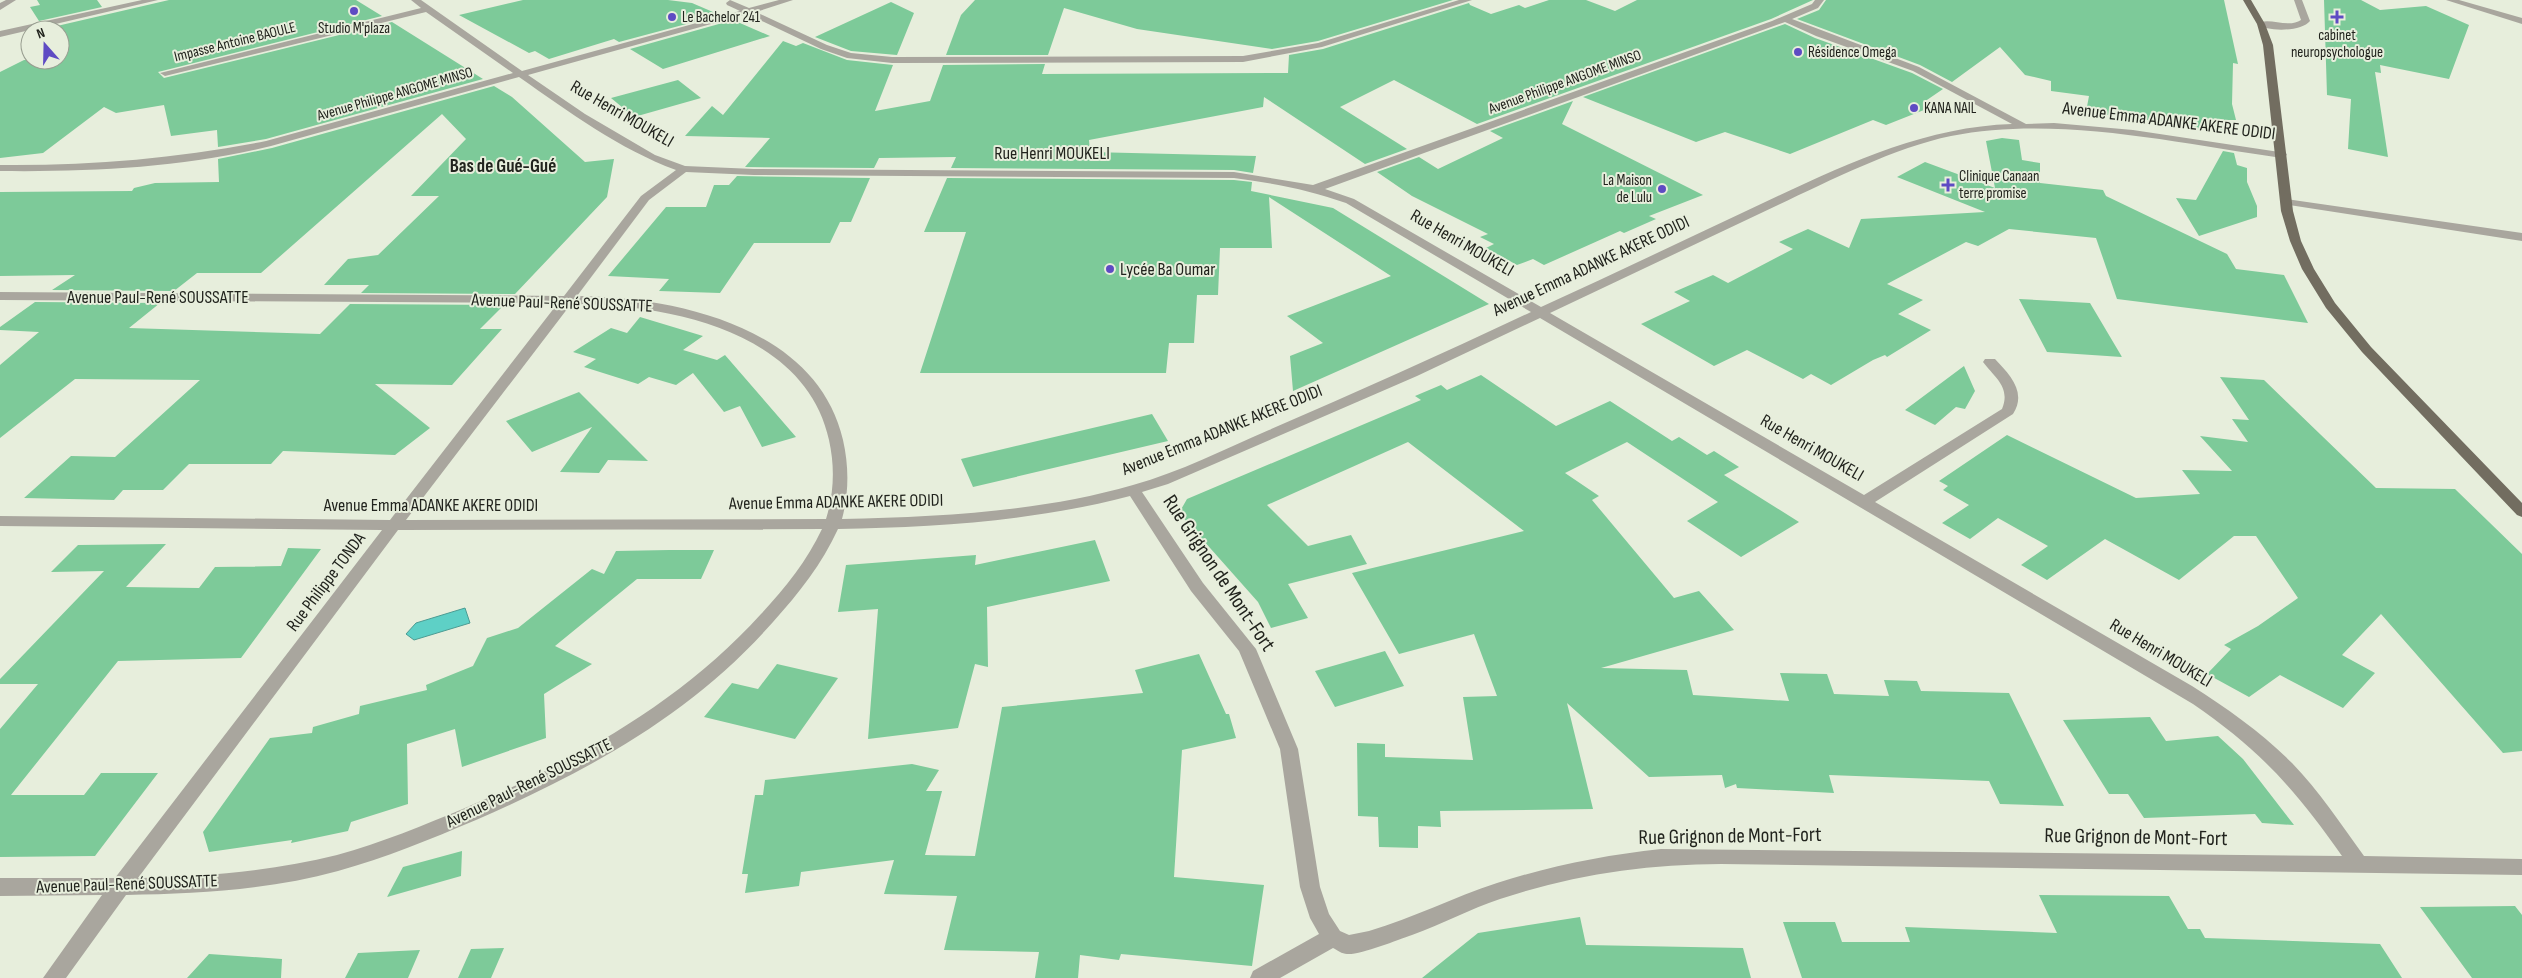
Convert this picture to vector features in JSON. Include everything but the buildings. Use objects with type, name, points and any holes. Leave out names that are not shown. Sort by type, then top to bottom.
[{"type":"main road","points":[[2247,0],[2261,24],[2268,45],[2286,202],[2300,253],[2319,289],[2334,311],[2406,394],[2522,512]]},
{"type":"street","points":[[0,7],[12,0]]},
{"type":"street","points":[[0,34],[154,0]]},
{"type":"street","name":"Rue Henri MOUKELI","points":[[415,0],[521,74],[638,150],[665,164],[684,169],[738,172],[1205,174],[1264,178],[1316,188],[1367,210],[2216,710],[2252,738],[2286,769],[2309,795],[2358,864]]},
{"type":"street","name":"Avenue Philippe ANGOME MINSO","points":[[0,168],[114,167],[236,151],[300,136],[789,0]]},
{"type":"street","points":[[691,26],[731,2],[824,47],[863,58],[917,60],[1207,61],[1259,58],[1297,50],[1468,0]]},
{"type":"street","name":"Avenue Philippe ANGOME MINSO","points":[[1316,188],[1785,19],[1815,6],[1820,0]]},
{"type":"street","points":[[2261,24],[2294,26],[2303,24],[2306,21],[2298,0]]},
{"type":"street","points":[[2450,0],[2522,21]]},
{"type":"street","name":"Impasse Antoine BAOULE","points":[[165,73],[427,9]]},
{"type":"street","points":[[1785,19],[1819,34],[1916,69],[2024,127]]},
{"type":"street","name":"Avenue Emma ADANKE AKERE ODIDI","points":[[0,521],[393,526],[833,524],[918,523],[969,519],[1041,509],[1134,491],[1246,445],[1412,373],[1820,181],[1913,143],[1950,133],[1988,128],[2088,128],[2282,155]]},
{"type":"street","name":"Rue Philippe TONDA","points":[[54,978],[120,886],[645,198],[684,169]]},
{"type":"street","points":[[2286,202],[2522,238]]},
{"type":"street","name":"Avenue Paul-René SOUSSATTE","points":[[0,296],[568,300],[637,303],[698,314],[748,334],[780,354],[821,398],[834,430],[839,461],[838,502],[833,524],[819,552],[799,581],[764,621],[700,682],[663,712],[616,741],[545,779],[380,850],[326,865],[258,878],[199,884],[0,887]]},
{"type":"street","points":[[1864,502],[2008,411],[2014,401],[2012,391],[1990,362]]},
{"type":"street","name":"Rue Grignon de Mont-Fort","points":[[1134,491],[1198,587],[1246,649],[1266,691],[1289,749],[1297,799],[1299,827],[1310,887],[1320,918],[1333,937],[1347,944],[1364,942],[1518,885],[1585,869],[1654,858],[1721,856],[2522,867]]},
{"type":"street","points":[[1261,978],[1333,937]]},
{"type":"water","points":[[465,608],[470,623],[414,640],[406,634],[416,623]]},
{"type":"place","name":"Studio M'plaza","points":[[354,11]]},
{"type":"place","name":"Le Bachelor 241","points":[[672,17]]},
{"type":"place","name":"cabinet neuropsychologue","points":[[2337,17]]},
{"type":"place","name":"Résidence Omega","points":[[1798,52]]},
{"type":"place","name":"KANA NAIL","points":[[1914,108]]},
{"type":"place","name":"Clinique Canaan terre promise","points":[[1948,185]]},
{"type":"place","name":"La Maison de Lulu","points":[[1662,189]]},
{"type":"place","name":"Lycée Ba Oumar","points":[[1110,269]]},
{"type":"district","name":"Bas de Gué-Gué","points":[[503,166]]}]
